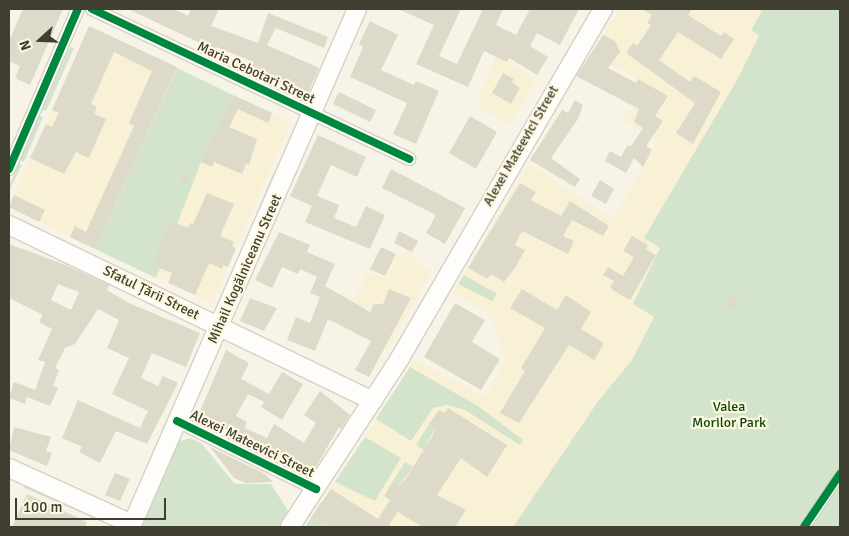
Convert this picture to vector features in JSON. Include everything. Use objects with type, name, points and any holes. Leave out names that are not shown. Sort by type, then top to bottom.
[{"type":"main road","name":"Mihail Kogălniceanu Street","points":[[131,526],[313,113],[356,9]]},
{"type":"main road","name":"Alexei Mateevici Street","points":[[290,527],[373,401],[603,9]]},
{"type":"main road","name":"Sfatul Țării Street","points":[[9,225],[373,401]]},
{"type":"main road","points":[[9,468],[131,526]]},
{"type":"street","points":[[9,169],[78,9]]},
{"type":"street","name":"Maria Cebotari Street","points":[[92,9],[408,159]]},
{"type":"street","name":"Alexei Mateevici Street","points":[[177,421],[316,489]]},
{"type":"street","points":[[804,527],[840,474]]},
{"type":"shaded area","points":[[621,9],[763,9],[751,30],[759,36],[737,80],[644,238],[660,248],[633,304],[654,317],[632,360],[599,400],[513,527],[332,527],[311,518],[414,360],[485,396],[506,360],[489,315],[453,293],[528,164],[613,219],[657,141],[623,120],[626,112],[634,110],[651,87],[611,64],[618,55],[617,46],[603,35]]},
{"type":"shaded area","points":[[89,26],[291,122],[212,303],[9,207]]},
{"type":"shaded area","points":[[496,56],[537,78],[511,125],[480,109],[480,94]]},
{"type":"shaded area","points":[[405,250],[415,254],[413,260],[432,270],[387,351],[328,320],[340,293],[355,299],[367,272],[381,278],[388,276],[398,252],[403,254]]},
{"type":"green space","name":"Valea Morilor Park","points":[[763,9],[840,9],[840,527],[513,527],[599,400],[632,360],[654,317],[633,304],[660,248],[644,238],[737,80],[759,36],[751,30]]},
{"type":"green space","points":[[70,47],[74,48],[46,111],[42,110]]},
{"type":"green space","points":[[177,68],[233,95],[201,162],[156,278],[95,249]]},
{"type":"green space","points":[[40,116],[43,117],[24,162],[20,160]]},
{"type":"green space","points":[[19,164],[22,165],[9,191],[9,186]]},
{"type":"green space","points":[[273,174],[277,176],[244,252],[241,250]]},
{"type":"green space","points":[[464,275],[497,294],[492,301],[458,284]]},
{"type":"green space","points":[[410,367],[478,406],[523,440],[520,445],[465,410],[447,405],[433,408],[411,441],[376,419]]},
{"type":"green space","points":[[429,424],[435,428],[424,450],[416,445]]},
{"type":"green space","points":[[365,437],[401,458],[375,501],[335,482]]},
{"type":"green space","points":[[190,438],[202,444],[235,484],[271,484],[291,515],[283,527],[140,527],[177,442]]},
{"type":"green space","points":[[405,462],[413,467],[399,485],[393,481]]},
{"type":"green space","points":[[26,483],[116,524],[115,527],[24,488]]},
{"type":"green space","points":[[321,502],[338,514],[332,527],[305,527]]},
{"type":"building","points":[[23,9],[63,9],[30,85],[15,78],[20,66],[9,61],[9,41]]},
{"type":"building","points":[[128,9],[174,9],[188,16],[191,9],[219,9],[211,26],[258,43],[268,13],[328,37],[324,48],[276,28],[267,45],[319,68],[308,93],[251,69],[254,62],[216,47],[215,50]]},
{"type":"building","points":[[398,9],[461,9],[439,56],[457,64],[483,9],[503,9],[496,25],[516,35],[530,9],[579,9],[560,45],[537,33],[530,46],[548,57],[537,75],[509,58],[507,62],[484,51],[468,87],[416,64],[434,25]]},
{"type":"building","points":[[642,9],[692,9],[688,15],[721,36],[724,32],[734,39],[721,59],[678,32],[659,60],[690,82],[694,76],[721,92],[693,144],[676,133],[695,103],[626,53],[633,43],[637,46],[651,25],[647,23],[652,15]]},
{"type":"building","points":[[370,21],[398,35],[381,70],[414,85],[416,81],[439,91],[416,144],[393,134],[407,103],[350,77],[363,47],[359,44]]},
{"type":"building","points":[[89,26],[177,67],[95,249],[70,237],[75,226],[86,232],[134,126],[129,123],[152,71],[114,52],[91,104],[97,107],[94,114],[106,119],[89,158],[76,152],[64,174],[30,158],[46,124],[52,127],[59,113],[52,110]]},
{"type":"building","points":[[603,35],[615,41],[620,52],[608,68],[636,83],[638,79],[668,96],[655,116],[663,121],[646,146],[652,150],[643,167],[634,158],[626,173],[605,161],[610,151],[621,157],[627,146],[632,145],[643,128],[634,122],[639,109],[576,76]]},
{"type":"building","points":[[503,73],[514,79],[512,82],[520,88],[511,104],[492,93]]},
{"type":"building","points":[[339,92],[376,110],[370,122],[333,104]]},
{"type":"building","points":[[233,95],[272,113],[268,123],[238,109],[229,127],[257,139],[249,165],[246,163],[242,174],[214,162],[212,167],[201,162]]},
{"type":"building","points":[[575,100],[583,105],[578,119],[551,158],[580,179],[575,187],[530,160],[562,110],[568,113]]},
{"type":"building","points":[[470,116],[497,132],[476,169],[449,153]]},
{"type":"building","points":[[318,135],[366,157],[357,177],[331,165],[317,196],[339,205],[334,218],[356,227],[366,206],[385,215],[370,249],[305,222],[312,206],[290,196]]},
{"type":"building","points":[[391,169],[465,208],[445,244],[426,233],[436,215],[382,188]]},
{"type":"building","points":[[185,172],[191,181],[184,183],[179,178]]},
{"type":"building","points":[[600,180],[614,189],[606,204],[591,196]]},
{"type":"building","points":[[520,183],[536,192],[531,200],[561,216],[570,201],[609,226],[603,236],[572,220],[563,236],[574,241],[568,254],[522,231],[515,245],[525,250],[515,268],[504,282],[491,274],[488,279],[468,268]]},
{"type":"building","points":[[207,193],[234,204],[220,236],[234,242],[232,246],[236,248],[228,267],[223,265],[222,269],[209,263],[195,295],[168,283],[172,273],[152,265],[171,221],[188,228],[190,223],[193,224]]},
{"type":"building","points":[[14,195],[45,210],[39,222],[9,207]]},
{"type":"building","points":[[399,231],[418,241],[412,252],[394,243]]},
{"type":"building","points":[[279,232],[310,245],[307,252],[335,264],[325,286],[370,312],[374,304],[383,304],[389,289],[411,298],[369,377],[355,370],[371,341],[328,319],[315,351],[287,340],[296,317],[310,323],[320,297],[310,293],[317,277],[300,269],[298,274],[282,267],[272,288],[255,280]]},
{"type":"building","points":[[632,236],[648,245],[646,249],[656,255],[630,300],[614,291],[610,287],[614,281],[603,275],[608,267],[623,276],[634,257],[623,251]]},
{"type":"building","points":[[9,244],[66,265],[109,285],[107,290],[129,303],[200,333],[186,367],[152,353],[141,378],[158,386],[163,376],[178,383],[147,444],[116,431],[100,463],[79,452],[82,447],[62,438],[78,400],[140,428],[148,411],[112,394],[129,358],[107,348],[119,320],[98,309],[75,344],[65,348],[55,368],[59,370],[53,386],[58,388],[50,406],[27,397],[25,404],[9,398],[14,382],[35,390],[45,362],[38,360],[52,329],[39,322],[43,315],[9,298]],"holes":[[[58,284],[79,292],[71,310],[51,300]]]},
{"type":"building","points":[[381,247],[396,254],[385,276],[370,269]]},
{"type":"building","points":[[522,289],[557,310],[566,295],[591,312],[581,329],[604,343],[594,360],[569,345],[519,423],[500,413],[525,371],[521,368],[545,328],[510,308]]},
{"type":"building","points":[[732,295],[739,299],[734,309],[727,306]]},
{"type":"building","points":[[250,298],[277,308],[264,331],[240,321]]},
{"type":"building","points":[[455,303],[485,320],[472,342],[500,359],[481,390],[424,357]]},
{"type":"building","points":[[226,350],[249,363],[241,379],[269,394],[282,372],[303,384],[282,420],[261,407],[264,402],[248,394],[236,416],[247,422],[245,428],[267,438],[274,424],[304,443],[316,423],[304,415],[320,391],[350,415],[341,429],[339,427],[313,472],[198,416]]},
{"type":"building","points":[[448,408],[507,445],[487,477],[461,458],[437,495],[466,510],[455,527],[423,527],[398,512],[389,525],[393,527],[332,527],[313,515],[331,489],[378,519],[390,500],[384,496],[393,481],[399,485],[405,480],[433,435],[435,428],[429,424],[439,410],[445,413]]},
{"type":"building","points":[[14,427],[51,437],[46,451],[52,453],[47,466],[9,450]]},
{"type":"building","points":[[210,447],[265,474],[273,482],[246,483],[234,478]]},
{"type":"building","points":[[115,473],[130,479],[120,501],[105,495]]},
{"type":"building","points":[[27,494],[87,522],[85,527],[12,527]]},
{"type":"cycle path","points":[[9,169],[78,9]]},
{"type":"cycle path","points":[[92,9],[409,159]]},
{"type":"cycle path","points":[[177,421],[316,489]]},
{"type":"cycle path","points":[[804,527],[840,474]]}]
